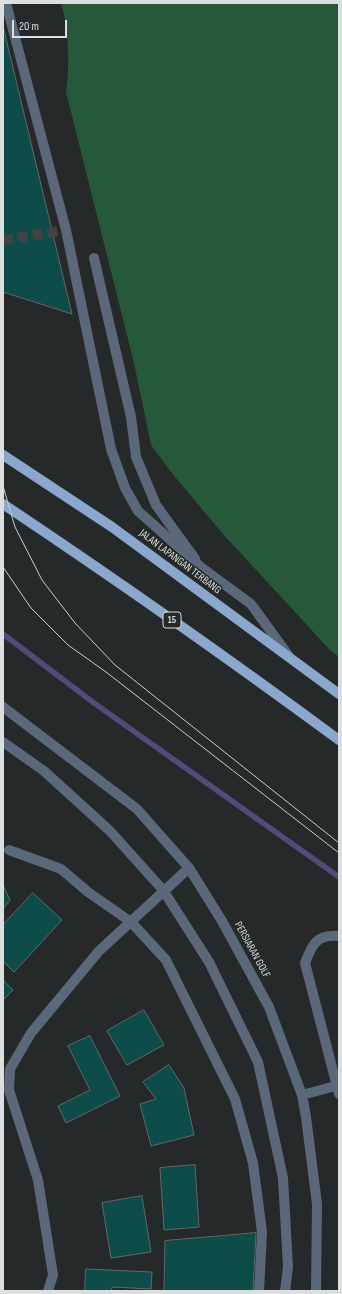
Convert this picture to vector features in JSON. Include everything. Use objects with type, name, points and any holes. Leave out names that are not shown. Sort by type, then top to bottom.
[{"type":"main road","name":"JALAN LAPANGAN TERBANG","points":[[3,455],[112,527],[339,694]]},
{"type":"main road","name":"15","points":[[3,504],[271,690],[339,740]]},
{"type":"street","points":[[5,4],[66,230],[111,450],[125,488],[138,511],[202,568],[251,604],[290,658]]},
{"type":"street","points":[[94,258],[131,417],[136,458],[156,505],[202,568]]},
{"type":"street","name":"PERSIARAN GOLF","points":[[3,707],[137,809],[188,868],[222,921],[269,1007],[302,1095],[317,1204],[316,1291]]},
{"type":"street","points":[[3,742],[44,771],[110,831],[163,890],[209,962],[258,1062],[283,1178],[288,1267],[285,1291]]},
{"type":"street","points":[[9,850],[61,869],[88,892],[131,922],[166,960],[235,1099],[253,1162],[262,1232],[259,1291]]},
{"type":"street","points":[[48,1291],[53,1275],[38,1180],[9,1090],[10,1070],[36,1027],[99,951],[188,868]]},
{"type":"street","points":[[302,1095],[338,1088],[305,963],[312,945],[318,940],[328,935],[339,936]]},
{"type":"green space","points":[[61,3],[339,3],[339,657],[330,650],[222,533],[171,472],[151,445],[134,363],[66,92],[68,47],[66,24]]},
{"type":"building","points":[[3,26],[72,314],[3,292]]},
{"type":"building","points":[[3,885],[10,900],[3,909]]},
{"type":"building","points":[[33,893],[62,920],[14,972],[3,961],[3,925]]},
{"type":"building","points":[[3,980],[13,990],[3,1000]]},
{"type":"building","points":[[144,1010],[164,1045],[127,1065],[107,1031]]},
{"type":"building","points":[[90,1036],[120,1096],[66,1123],[58,1106],[90,1090],[68,1046]]},
{"type":"building","points":[[169,1065],[184,1088],[194,1135],[151,1146],[140,1104],[156,1099],[143,1082]]},
{"type":"building","points":[[195,1165],[199,1227],[164,1230],[160,1168]]},
{"type":"building","points":[[142,1196],[151,1252],[111,1258],[102,1203]]},
{"type":"building","points":[[256,1233],[253,1291],[164,1291],[165,1241]]},
{"type":"building","points":[[86,1269],[152,1272],[151,1289],[112,1287],[111,1291],[85,1291]]},
{"type":"waterway","points":[[3,634],[94,703],[339,877]]},
{"type":"tunnel","points":[[3,240],[66,230]]},
{"type":"tram line","points":[[3,486],[15,527],[42,580],[75,623],[115,665],[339,843]]},
{"type":"tram line","points":[[3,567],[31,608],[68,645],[106,672],[339,853]]}]
